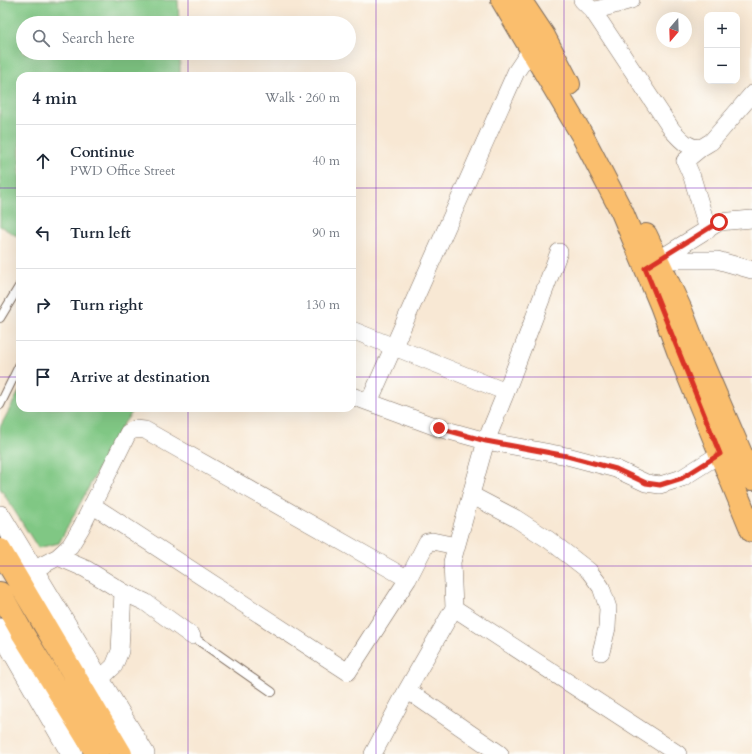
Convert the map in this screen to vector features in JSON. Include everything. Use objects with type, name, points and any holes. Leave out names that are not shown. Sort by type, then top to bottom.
[{"type":"main road","points":[[502,0],[538,42]]},
{"type":"main road","points":[[520,0],[538,42],[652,264],[681,310],[752,480]]},
{"type":"main road","points":[[652,264],[720,454],[752,531]]},
{"type":"main road","points":[[0,550],[121,754]]},
{"type":"main road","points":[[0,593],[23,634],[97,754]]},
{"type":"street","points":[[631,0],[588,5],[672,130],[683,142],[691,146],[702,147]]},
{"type":"street","points":[[369,402],[516,72],[538,42]]},
{"type":"street","points":[[708,230],[692,177],[685,160],[711,142],[752,94]]},
{"type":"street","points":[[652,264],[719,222],[752,219]]},
{"type":"street","points":[[373,754],[407,690],[454,608],[452,562],[486,441],[559,252]]},
{"type":"street","points":[[652,264],[717,260],[752,270]]},
{"type":"street","points":[[356,332],[506,392]]},
{"type":"street","points":[[356,397],[439,428],[486,441],[567,456],[616,469],[646,483],[660,485],[682,478],[720,454]]},
{"type":"street","points":[[33,570],[58,557],[70,546],[81,528],[128,433],[136,429],[145,430],[408,580]]},
{"type":"street","points":[[471,495],[515,518],[550,540],[589,571],[601,587],[608,608],[607,628],[601,652]]},
{"type":"street","points":[[92,505],[348,672],[408,580],[427,542],[432,541],[456,546]]},
{"type":"street","points":[[0,516],[144,754]]},
{"type":"street","points":[[58,557],[86,569],[123,592],[145,602],[192,636]]},
{"type":"street","points":[[99,680],[114,666],[120,651],[123,592]]},
{"type":"street","points":[[454,608],[678,754]]},
{"type":"street","points":[[0,629],[69,752]]},
{"type":"street","points":[[407,690],[500,754]]},
{"type":"lane","points":[[0,318],[16,291]]},
{"type":"lane","points":[[0,405],[16,372]]},
{"type":"lane","points":[[192,636],[272,692]]},
{"type":"green space","points":[[0,0],[178,0],[179,16],[16,16],[16,60],[180,60],[180,72],[16,72],[16,236],[0,226]]},
{"type":"green space","points":[[16,397],[16,412],[132,412],[121,427],[59,543],[38,548],[0,488],[0,427]]},
{"type":"route","points":[[439,428],[486,441],[567,456],[616,469],[646,483],[660,485],[682,478],[720,454],[645,268],[719,222]]}]
